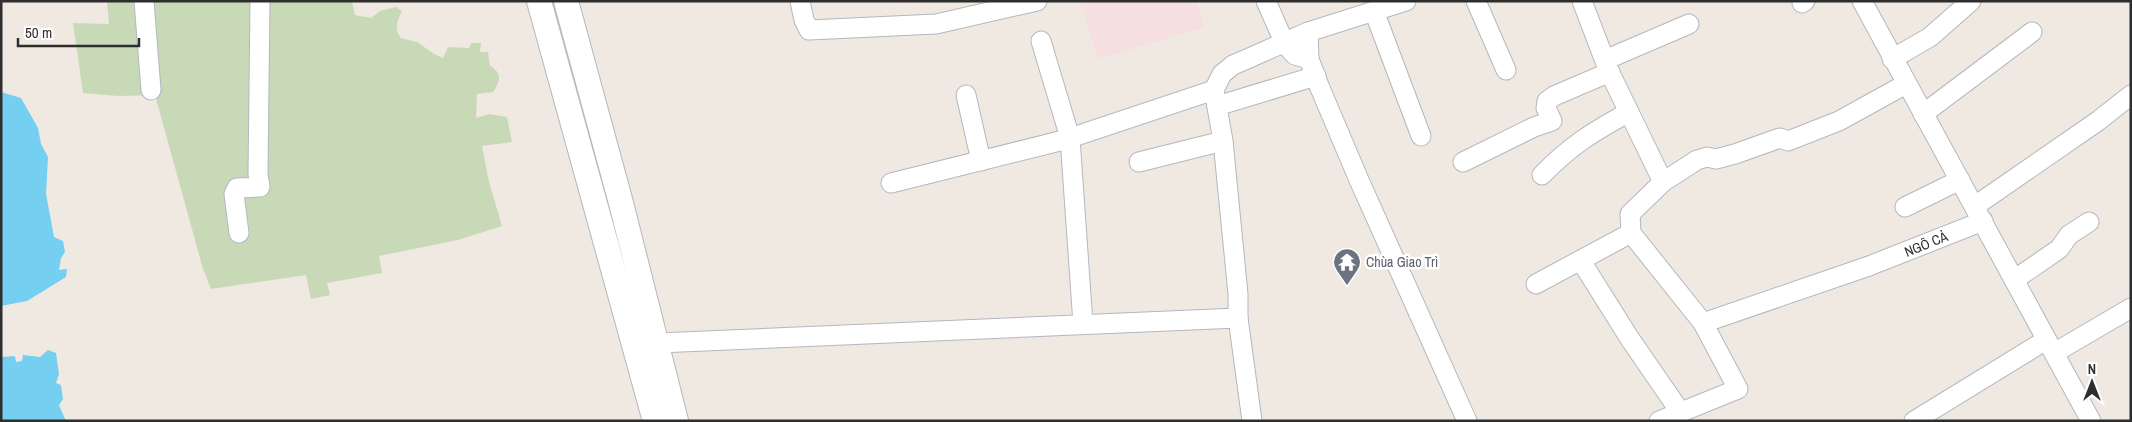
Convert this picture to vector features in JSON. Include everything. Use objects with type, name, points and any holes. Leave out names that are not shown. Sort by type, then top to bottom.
[{"type":"street","points":[[144,1],[151,90]]},
{"type":"street","points":[[239,233],[234,194],[237,188],[260,187],[258,174],[260,1]]},
{"type":"street","points":[[539,1],[655,421]]},
{"type":"street","points":[[566,1],[658,343],[676,421]]},
{"type":"street","points":[[800,1],[804,20],[809,30],[936,24],[1038,1]]},
{"type":"street","points":[[1266,1],[1285,44],[1295,55],[1312,68]]},
{"type":"street","points":[[1252,421],[1238,318],[1238,294],[1223,141],[1216,98],[1222,74],[1233,65],[1285,44],[1308,32],[1406,1]]},
{"type":"street","points":[[1476,1],[1506,70]]},
{"type":"street","points":[[1582,1],[1607,66],[1663,182]]},
{"type":"street","points":[[1862,1],[1871,25],[1924,114],[2091,421]]},
{"type":"street","points":[[1892,60],[1930,37],[1972,1]]},
{"type":"street","points":[[1374,11],[1421,136]]},
{"type":"street","points":[[1463,162],[1534,127],[1552,121],[1546,108],[1547,101],[1554,96],[1607,66],[1689,24]]},
{"type":"street","points":[[1308,32],[1312,68],[1359,180],[1467,421]]},
{"type":"street","points":[[1924,114],[2032,32]]},
{"type":"street","points":[[1041,42],[1070,138],[1083,324]]},
{"type":"street","points":[[891,183],[1070,138],[1216,98],[1312,68]]},
{"type":"street","points":[[1659,421],[1738,389],[1703,323],[1631,233],[1630,214],[1663,182],[1697,160],[1735,154],[1780,138],[1788,141],[1839,121],[1906,84]]},
{"type":"street","points":[[966,95],[981,161]]},
{"type":"street","name":"NGÕ CẢ","points":[[1703,323],[1869,266],[1979,214],[2131,95]]},
{"type":"street","points":[[1542,175],[1561,155],[1582,139],[1629,112]]},
{"type":"street","points":[[1138,162],[1223,141]]},
{"type":"street","points":[[1905,207],[1960,180]]},
{"type":"street","points":[[2014,280],[2059,249],[2069,235],[2089,222]]},
{"type":"street","points":[[1536,284],[1631,233]]},
{"type":"street","points":[[1581,261],[1630,339],[1681,412]]},
{"type":"street","points":[[1914,421],[2050,347],[2130,310]]},
{"type":"street","points":[[634,346],[658,343],[1238,318]]},
{"type":"shaded area","points":[[1080,1],[1197,1],[1205,27],[1098,59]]},
{"type":"green space","points":[[107,1],[352,1],[355,15],[371,18],[380,11],[396,7],[402,11],[397,25],[401,38],[417,42],[443,58],[448,47],[469,48],[471,43],[481,43],[480,52],[488,52],[490,66],[497,72],[499,78],[493,92],[477,94],[476,118],[489,114],[507,117],[512,142],[482,146],[489,182],[502,226],[458,240],[379,256],[382,273],[327,283],[330,295],[311,299],[306,275],[211,289],[203,269],[155,95],[118,96],[83,93],[73,23],[109,24]]},
{"type":"water","points":[[1,92],[21,98],[38,128],[41,144],[48,157],[46,194],[54,237],[63,241],[65,252],[61,258],[59,270],[67,269],[66,277],[27,301],[1,306]]},
{"type":"water","points":[[48,350],[56,353],[59,374],[56,383],[61,385],[63,399],[59,405],[66,421],[1,421],[1,357],[15,356],[16,362],[22,361],[23,355],[40,357]]},
{"type":"place","name":"Chùa Giao Trì","points":[[1347,286]]}]
